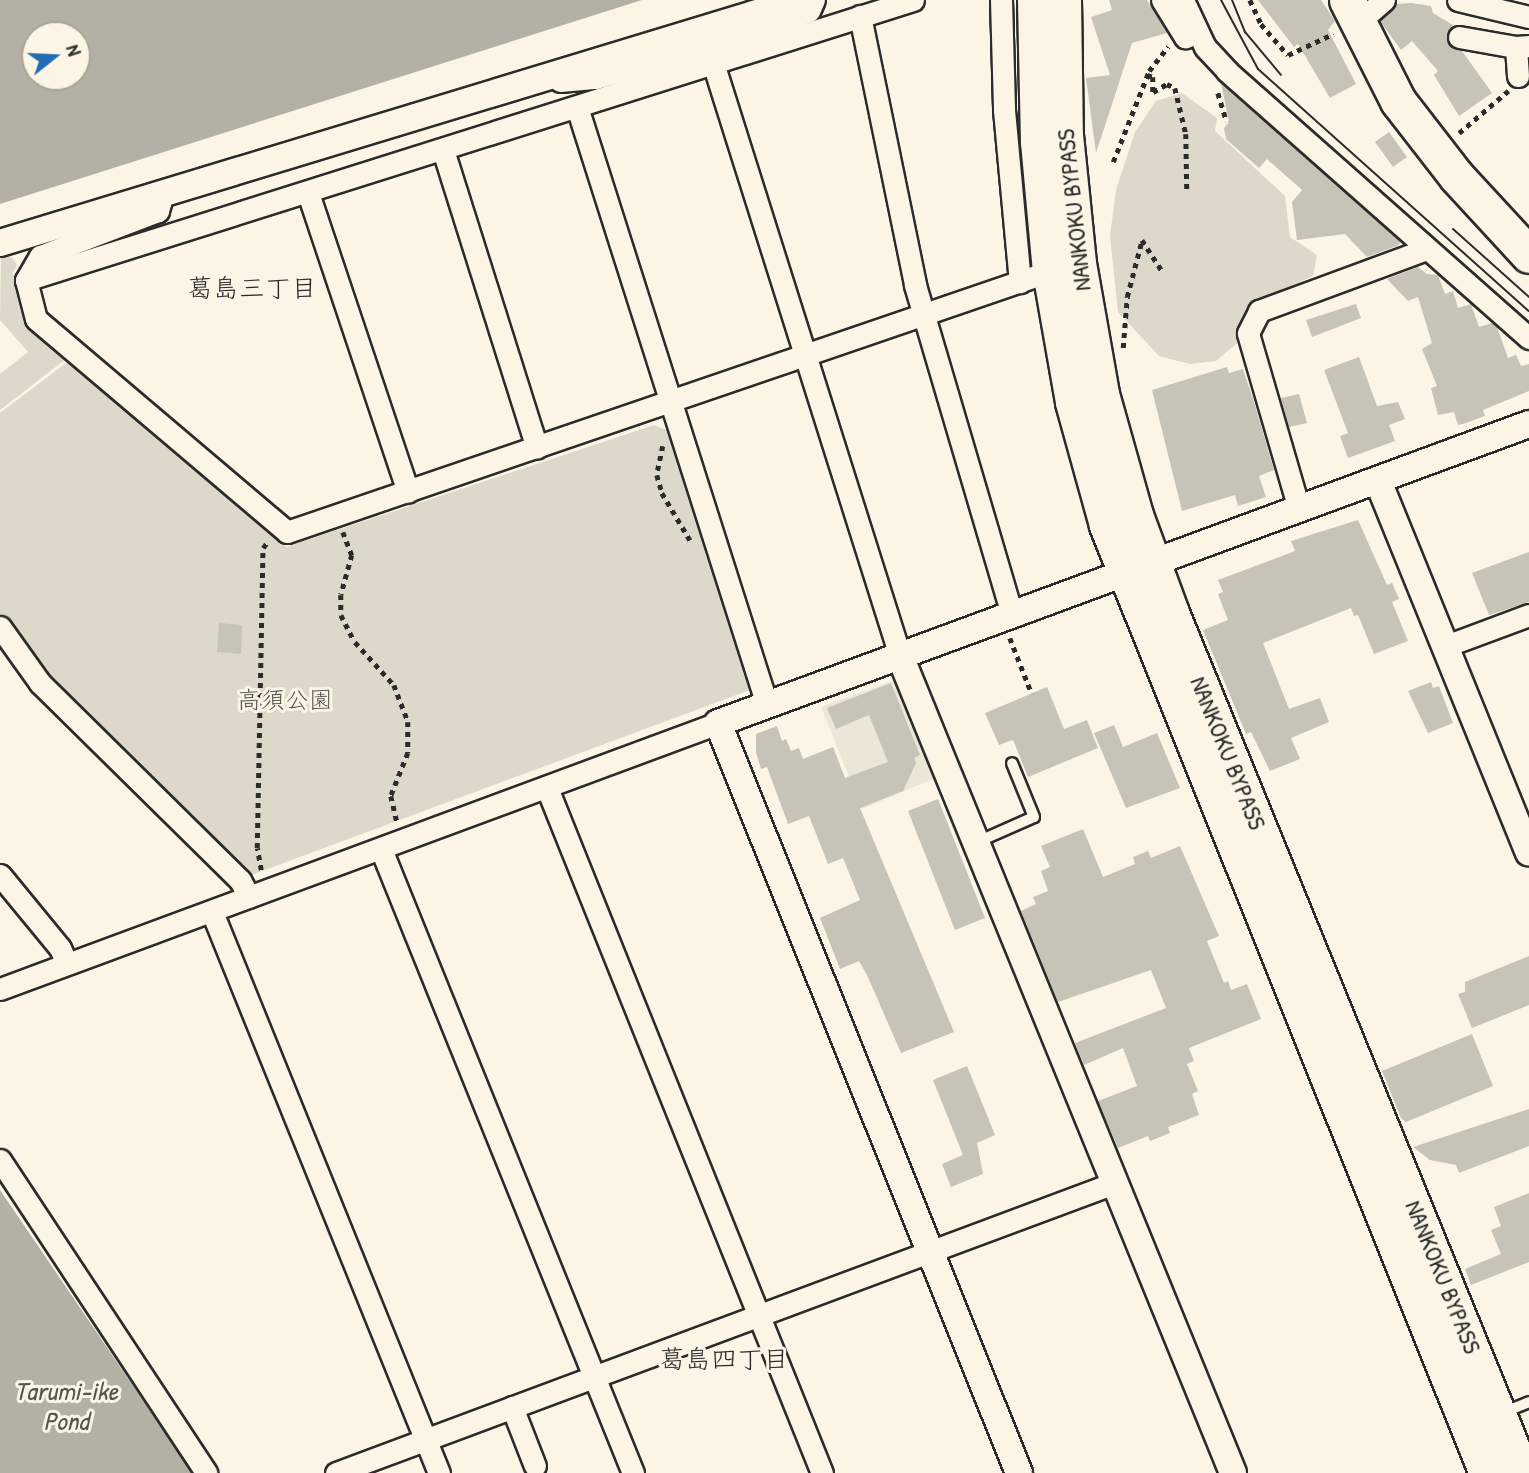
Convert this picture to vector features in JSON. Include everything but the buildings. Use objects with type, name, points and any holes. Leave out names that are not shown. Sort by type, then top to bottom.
[{"type":"highway","name":"NANKOKU BYPASS","points":[[1035,0],[1038,142],[1035,276],[1073,402],[1487,1473]]},
{"type":"highway","name":"NANKOKU BYPASS","points":[[1063,0],[1065,135],[1078,263],[1101,394],[1137,567],[1514,1408],[1522,1473]]},
{"type":"highway","points":[[1360,11],[1398,101],[1523,237]]},
{"type":"street","points":[[0,243],[800,0]]},
{"type":"street","points":[[26,280],[577,107],[711,55],[809,11],[814,0]]},
{"type":"street","points":[[526,83],[596,78],[711,55],[913,0]]},
{"type":"street","points":[[163,193],[158,211],[40,256],[26,280],[36,319],[287,532],[671,404],[1035,276],[1003,110],[1001,0]]},
{"type":"street","points":[[1162,0],[1191,35],[1227,71],[1529,338]]},
{"type":"street","points":[[1183,0],[1191,35]]},
{"type":"street","points":[[1458,0],[1529,17]]},
{"type":"street","points":[[860,16],[924,315],[1010,624]]},
{"type":"street","points":[[1459,37],[1522,47],[1514,80]]},
{"type":"street","points":[[711,55],[900,656],[1233,1473]]},
{"type":"street","points":[[577,107],[767,705]]},
{"type":"street","points":[[443,150],[537,448]]},
{"type":"street","points":[[308,192],[408,492]]},
{"type":"street","points":[[1299,509],[1248,333],[1259,311],[1427,249]]},
{"type":"street","points":[[0,989],[900,656],[1010,624],[1137,567],[1529,424]]},
{"type":"street","points":[[1378,481],[1443,647],[1529,852]]},
{"type":"street","points":[[1443,647],[1529,615]]},
{"type":"street","points":[[0,626],[40,683],[240,880],[250,897]]},
{"type":"street","points":[[718,723],[928,1254],[1019,1473]]},
{"type":"street","points":[[547,788],[822,1473]]},
{"type":"street","points":[[381,849],[633,1473]]},
{"type":"street","points":[[0,875],[60,948],[67,964]]},
{"type":"street","points":[[212,912],[439,1473]]},
{"type":"street","points":[[0,1160],[206,1473]]},
{"type":"street","points":[[335,1473],[366,1468],[426,1439],[1114,1183]]},
{"type":"street","points":[[512,1407],[536,1466]]},
{"type":"lane","points":[[975,844],[1034,817],[1012,763]]},
{"type":"path","points":[[1250,0],[1261,24],[1288,55],[1360,11]]},
{"type":"path","points":[[1113,162],[1147,75],[1172,38],[1184,44],[1191,35]]},
{"type":"path","points":[[1147,75],[1153,77],[1153,92],[1167,84],[1176,91],[1186,134],[1187,192]]},
{"type":"path","points":[[1459,133],[1496,105],[1514,80]]},
{"type":"path","points":[[1115,354],[1123,351],[1127,297],[1142,240],[1162,271]]},
{"type":"path","points":[[337,515],[352,555],[341,595],[341,615],[355,642],[394,685],[408,722],[408,752],[391,796],[398,824]]},
{"type":"path","points":[[262,874],[257,848],[263,548],[278,525]]},
{"type":"path","points":[[1010,624],[1032,694]]},
{"type":"shaded area","points":[[894,680],[935,778],[862,809],[821,707]]},
{"type":"green space","points":[[1182,93],[1217,118],[1215,131],[1285,196],[1290,237],[1317,255],[1313,276],[1257,301],[1241,340],[1216,361],[1190,364],[1159,356],[1118,312],[1110,236],[1116,190],[1135,132],[1156,101]]},
{"type":"green space","points":[[1,255],[13,258],[17,265],[13,273],[30,327],[66,359],[0,410],[0,374],[28,352],[0,320]]},
{"type":"green space","name":"高須公園","points":[[70,360],[286,547],[654,425],[667,430],[750,690],[246,877],[44,675],[0,614],[0,413]]},
{"type":"water","points":[[0,0],[642,0],[0,204]]},
{"type":"water","name":"Tarumi-ike Pond","points":[[0,1190],[174,1446],[192,1473],[0,1473]]},
{"type":"tram line","points":[[1221,0],[1258,69],[1529,311]]},
{"type":"tram line","points":[[1232,0],[1245,32],[1281,75]]},
{"type":"tram line","points":[[1453,229],[1529,297]]},
{"type":"district","name":"葛島三丁目","points":[[252,288]]},
{"type":"district","name":"葛島四丁目","points":[[724,1359]]}]
